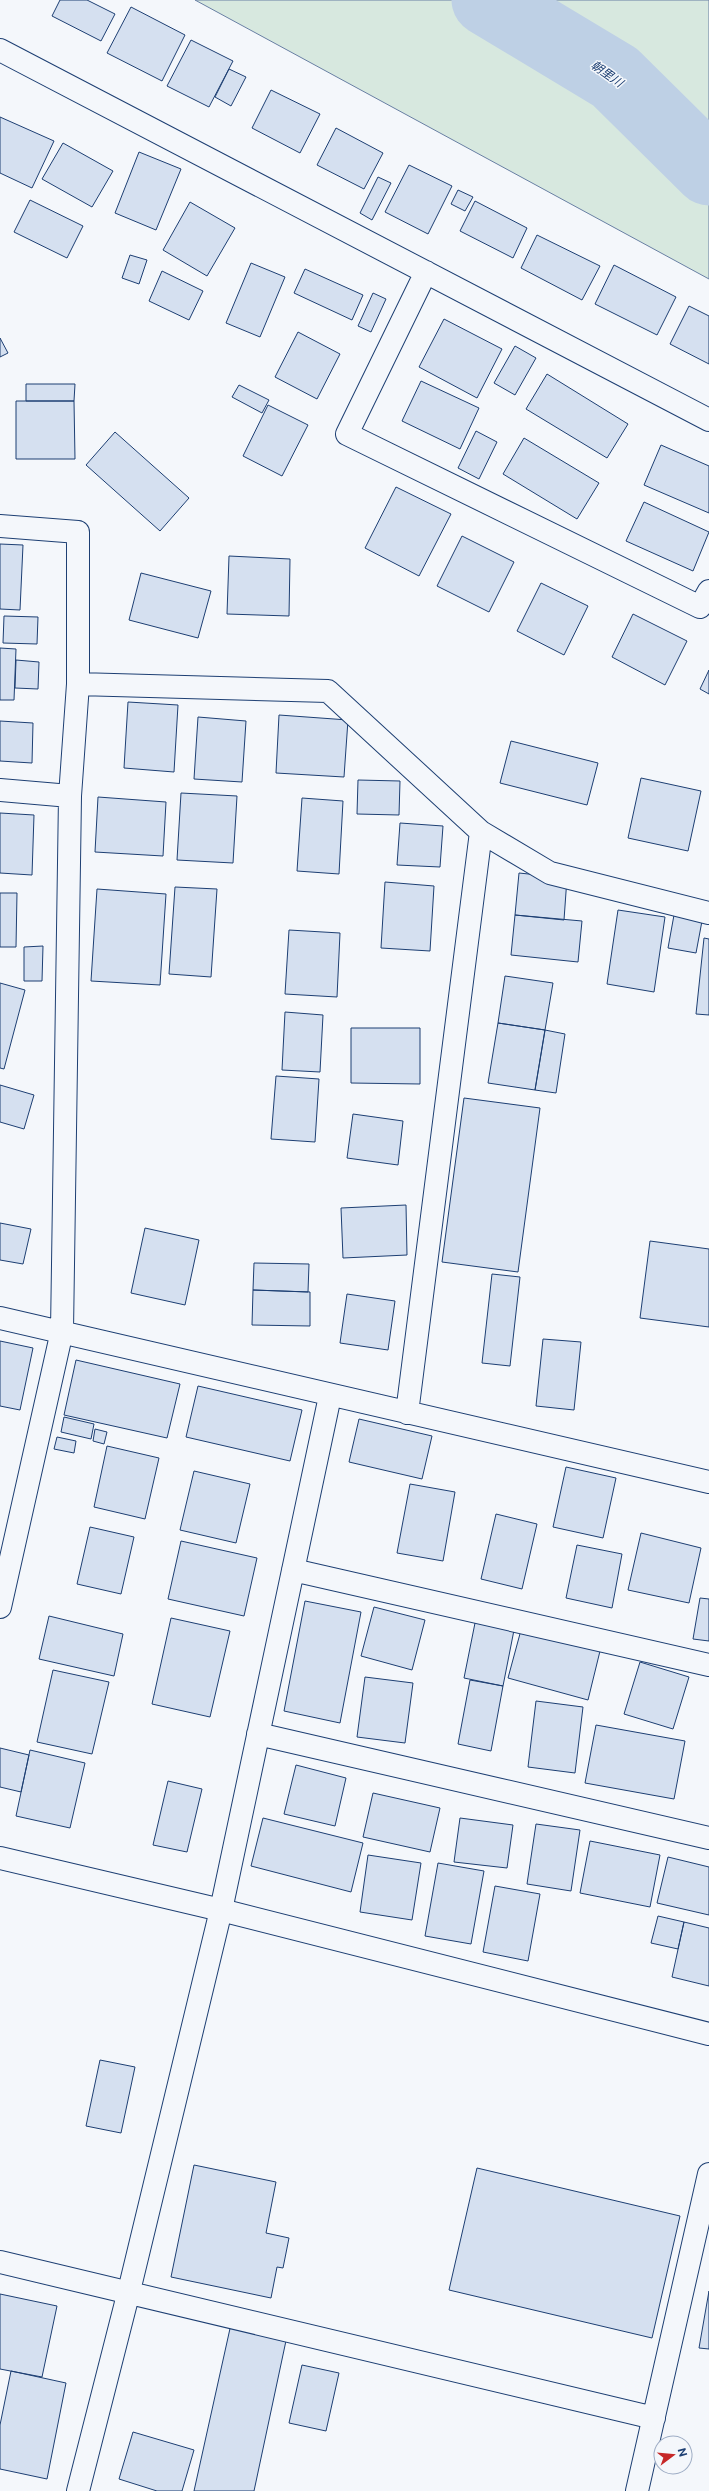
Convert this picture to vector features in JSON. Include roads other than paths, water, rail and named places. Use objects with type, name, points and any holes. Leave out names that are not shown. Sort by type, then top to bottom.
[{"type":"street","points":[[0,50],[709,420]]},
{"type":"street","points":[[426,272],[347,434],[700,607],[709,591]]},
{"type":"street","points":[[0,526],[78,532],[78,684],[70,796],[62,1331],[0,1607]]},
{"type":"street","points":[[78,684],[328,692],[481,832],[550,874],[709,913]]},
{"type":"street","points":[[0,790],[70,796]]},
{"type":"street","points":[[407,1412],[481,832]]},
{"type":"street","points":[[0,1318],[62,1331],[330,1396],[407,1412],[709,1482]]},
{"type":"street","points":[[78,2491],[129,2291],[221,1910],[330,1396]]},
{"type":"street","points":[[293,1570],[709,1664]]},
{"type":"street","points":[[258,1734],[709,1838]]},
{"type":"street","points":[[0,1858],[221,1910],[709,2034]]},
{"type":"street","points":[[637,2491],[709,2174]]},
{"type":"street","points":[[0,2262],[129,2291],[654,2418]]},
{"type":"waterway","name":"朝里川","points":[[487,0],[615,77],[709,170]]}]
